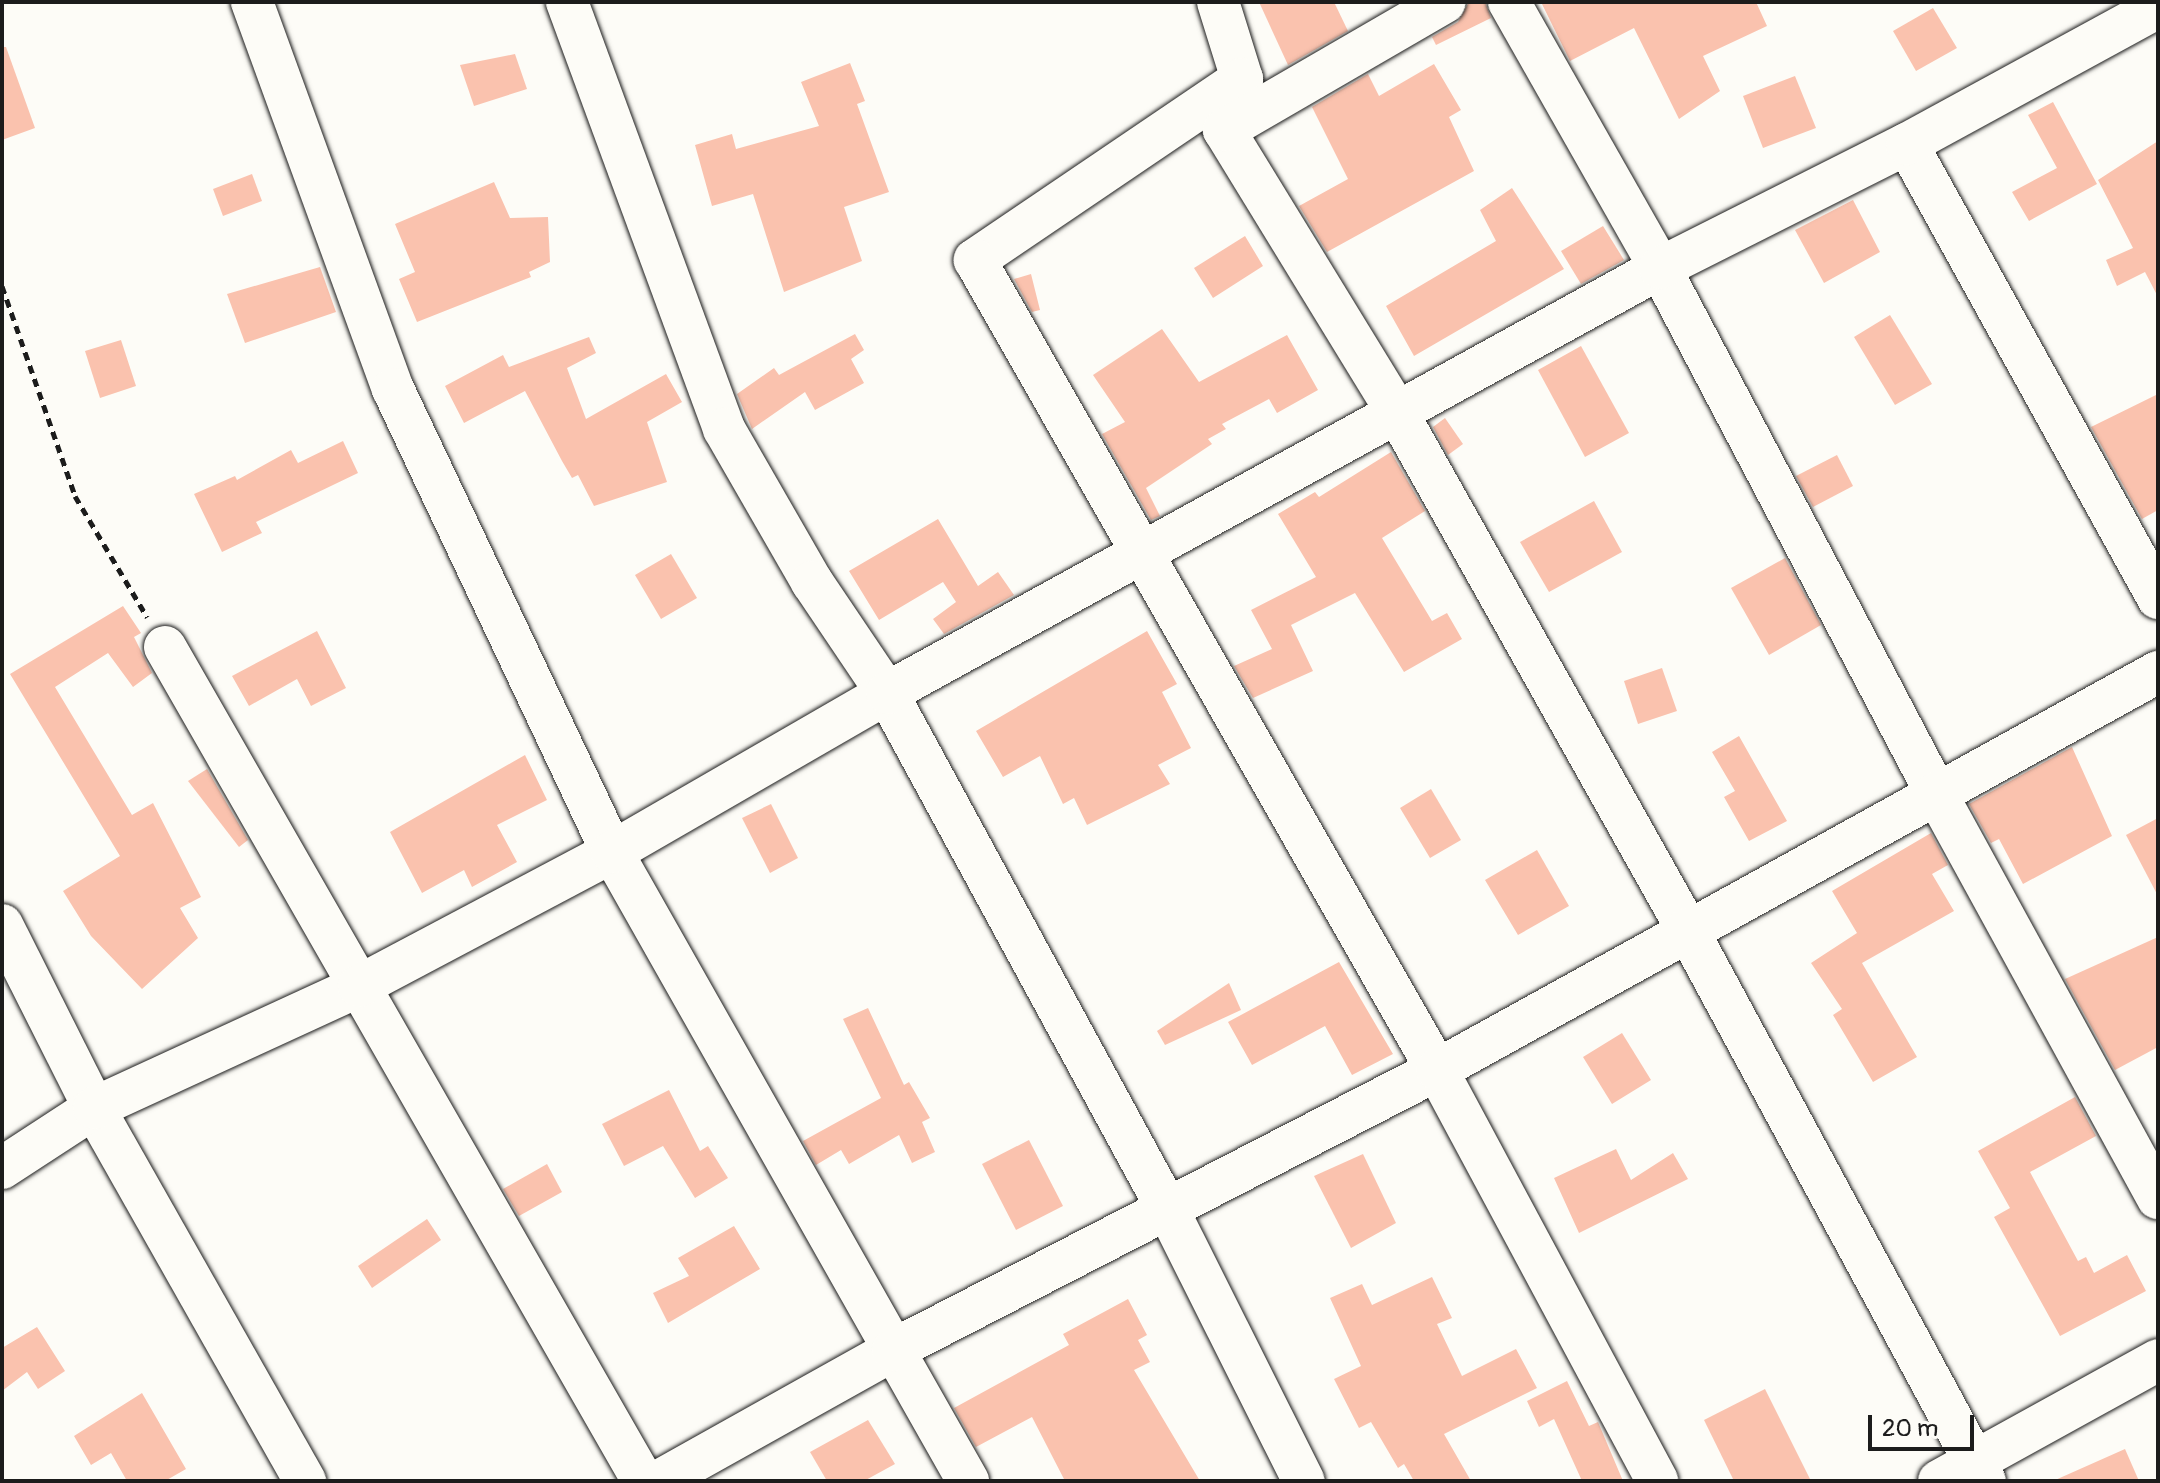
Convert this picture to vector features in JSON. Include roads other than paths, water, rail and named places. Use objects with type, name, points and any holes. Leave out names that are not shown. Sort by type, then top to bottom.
[{"type":"street","points":[[252,2],[393,389],[612,852],[968,1481]]},
{"type":"street","points":[[567,2],[724,429],[812,582],[887,693],[1168,1210],[1304,1481]]},
{"type":"street","points":[[1218,2],[1242,79],[1224,130]]},
{"type":"street","points":[[1224,130],[1445,2]]},
{"type":"street","points":[[1509,2],[1660,268],[1936,793],[2158,1198]]},
{"type":"street","points":[[2,1168],[94,1108],[359,986],[612,852],[887,693],[1660,268],[1907,144],[2158,4]]},
{"type":"street","points":[[1242,79],[975,260],[1140,555],[1437,1070],[1657,1481]]},
{"type":"street","points":[[1224,130],[1398,414],[1687,929],[1981,1471]]},
{"type":"street","points":[[1907,144],[2158,598]]},
{"type":"street","points":[[165,647],[643,1481]]},
{"type":"street","points":[[659,1481],[893,1350],[1437,1070],[1687,929],[2158,672]]},
{"type":"street","points":[[2,925],[94,1108],[305,1481]]},
{"type":"street","points":[[1939,1481],[1981,1471],[2158,1360]]}]
